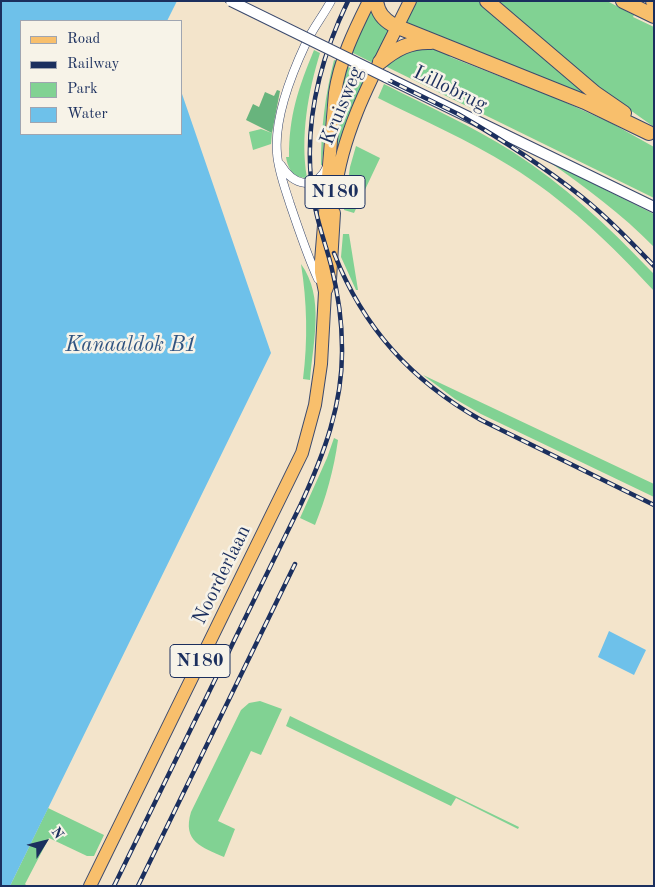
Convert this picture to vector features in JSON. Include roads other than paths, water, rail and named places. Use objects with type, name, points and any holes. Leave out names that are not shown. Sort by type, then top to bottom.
[{"type":"highway","points":[[376,1],[379,13],[385,21],[585,102],[652,134]]},
{"type":"highway","points":[[487,1],[595,93],[652,134]]},
{"type":"highway","points":[[623,1],[654,16]]},
{"type":"highway","points":[[380,62],[400,47],[411,44],[437,43]]},
{"type":"main road","name":"Kruisweg","points":[[325,292],[321,267],[332,109],[338,74],[349,42],[369,1]]},
{"type":"main road","name":"Kruisweg","points":[[325,292],[330,280],[335,192],[348,132],[410,1]]},
{"type":"main road","name":"Noorderlaan","points":[[90,886],[302,453],[318,392],[325,292]]},
{"type":"street","name":"Lillobrug","points":[[231,1],[654,207]]},
{"type":"street","points":[[325,292],[306,252],[282,179],[276,153],[280,113],[285,98],[304,46],[331,1]]},
{"type":"street","points":[[276,153],[286,173],[300,183],[318,180],[329,163]]},
{"type":"water","name":"Kanaaldok B1","points":[[1,1],[177,1],[168,20],[20,20],[20,135],[182,135],[182,94],[271,353],[10,886],[1,886]]},
{"type":"water","points":[[609,631],[646,650],[634,675],[598,657]]},
{"type":"railway","points":[[227,1],[458,114],[490,133],[582,197],[628,239],[654,266]]},
{"type":"railway","points":[[114,886],[301,504],[317,466],[336,409],[342,348],[339,306],[329,258],[315,207],[310,154],[311,127],[320,76],[337,25],[348,1]]},
{"type":"railway","points":[[334,253],[359,305],[375,329],[392,350],[433,388],[481,420],[654,505]]},
{"type":"railway","points":[[138,886],[295,564]]}]
